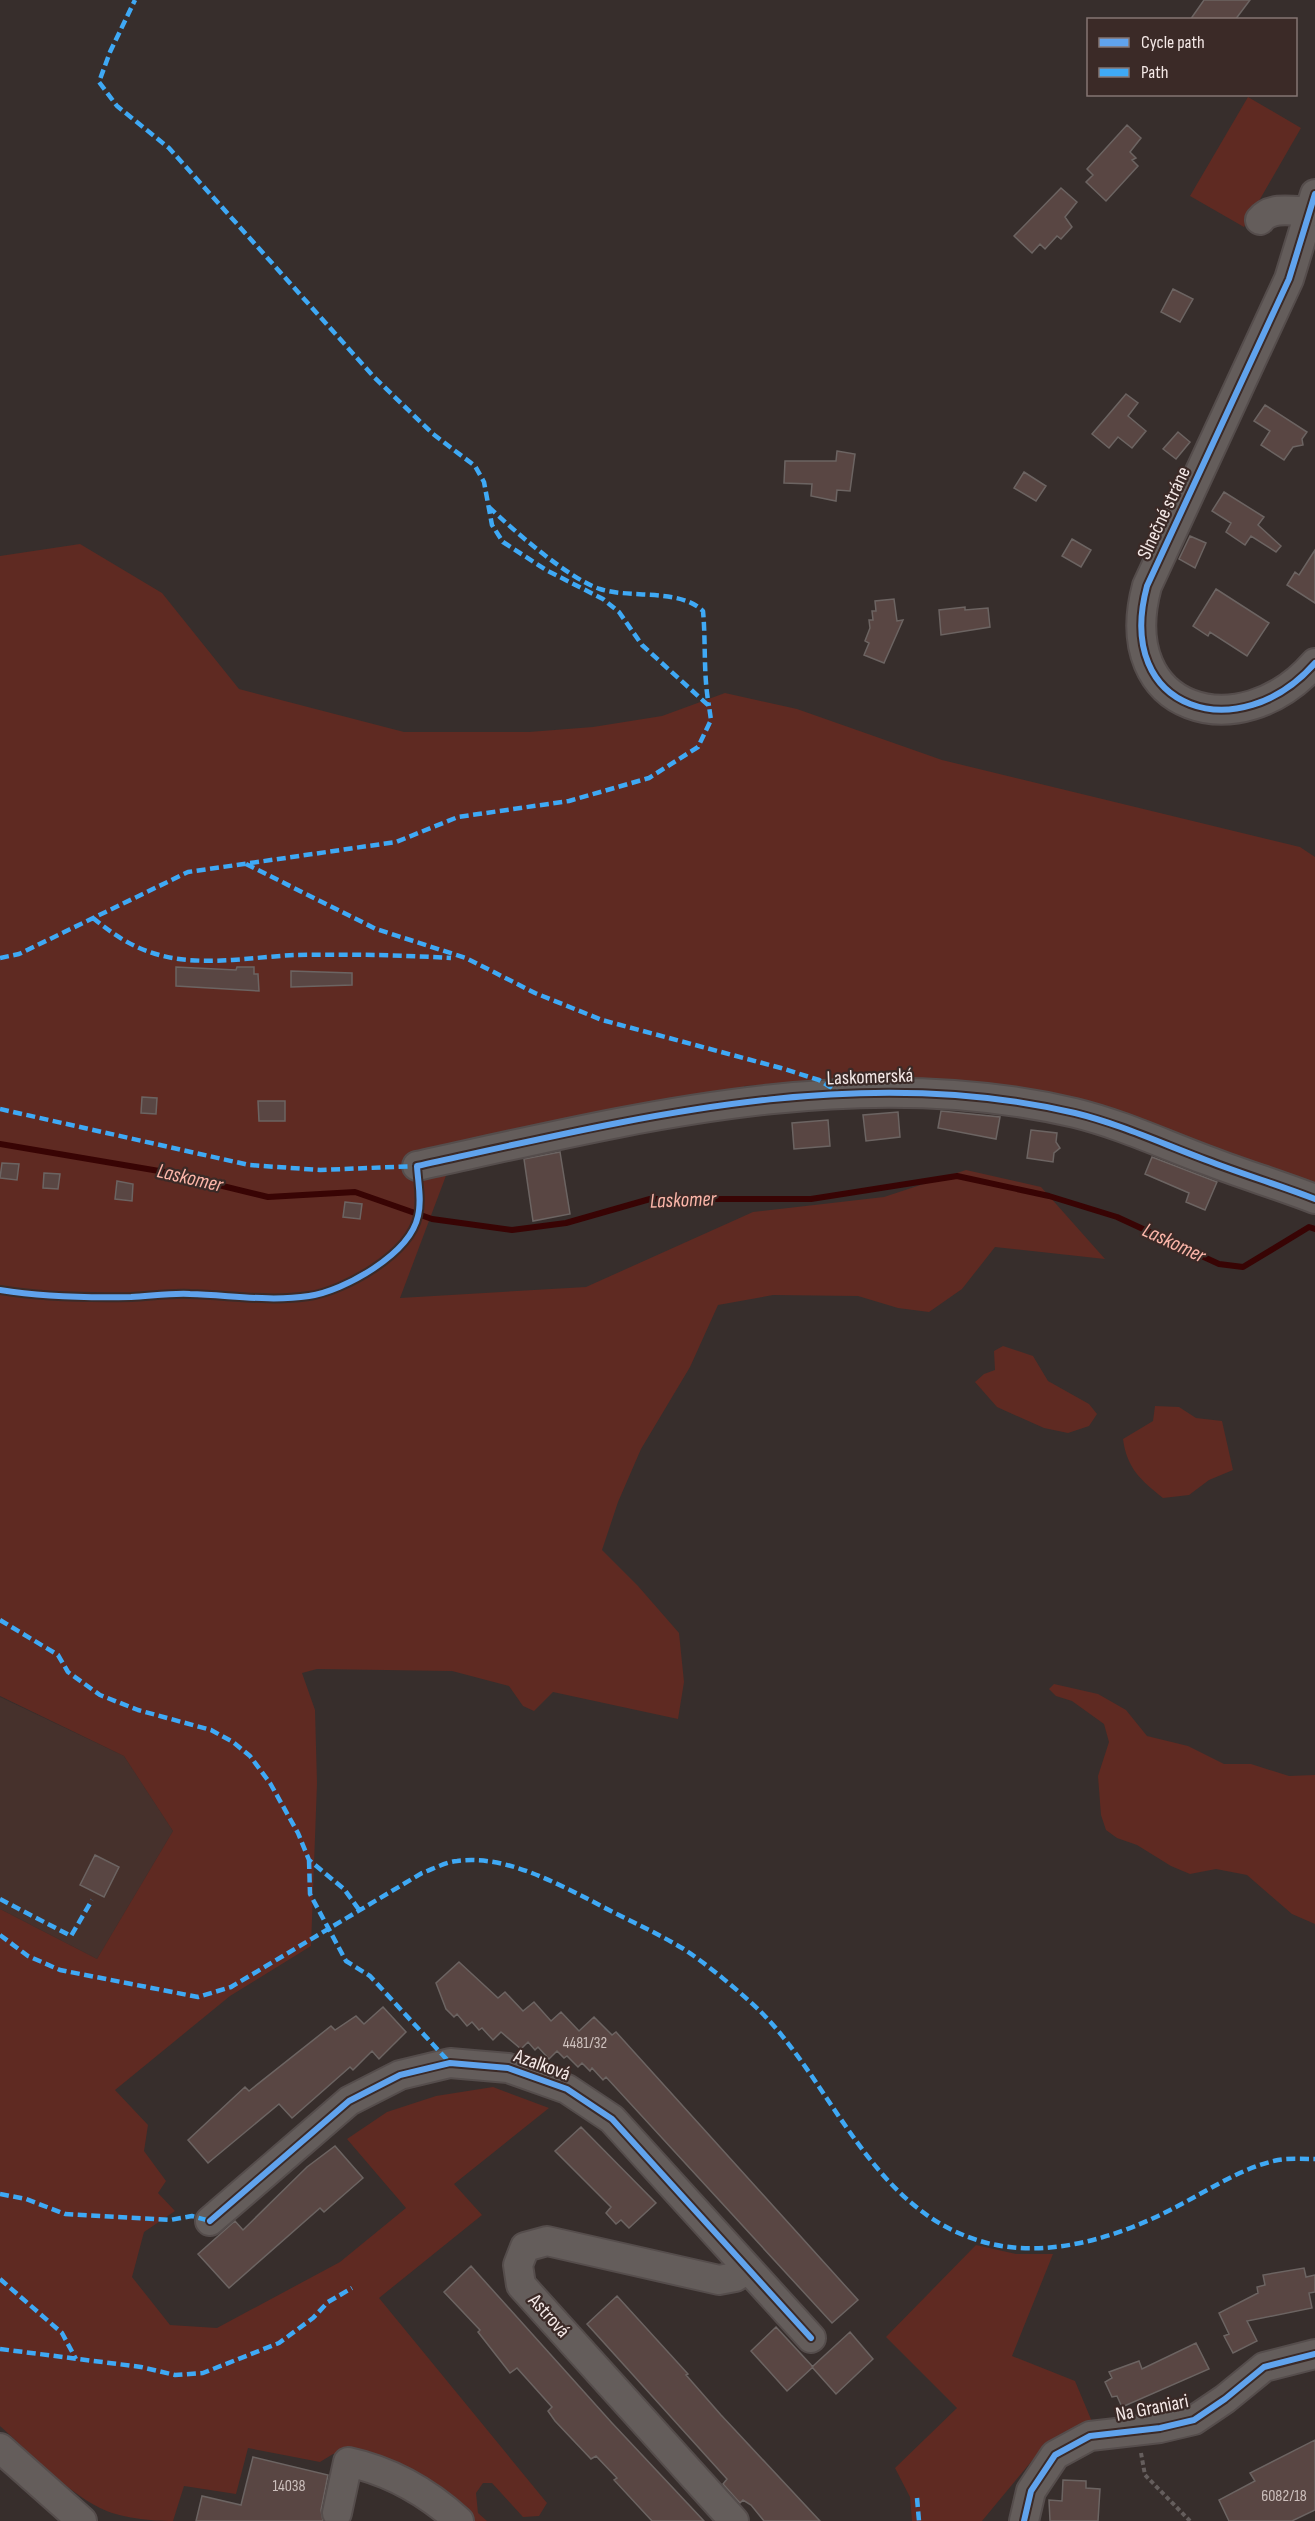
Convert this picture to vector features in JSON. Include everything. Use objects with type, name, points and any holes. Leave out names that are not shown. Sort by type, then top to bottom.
[{"type":"street","points":[[1260,220],[1265,214],[1312,203]]},
{"type":"street","name":"Slnečné stráne","points":[[1312,203],[1288,279],[1147,586],[1139,627],[1148,664],[1159,683],[1173,696],[1194,705],[1238,708],[1263,703],[1285,691],[1315,663]]},
{"type":"street","name":"Laskomerská","points":[[417,1166],[708,1106],[841,1094],[935,1092],[973,1095],[1077,1114],[1315,1199]]},
{"type":"street","name":"Azalková","points":[[210,2221],[349,2102],[400,2074],[450,2063],[508,2068],[567,2089],[612,2119],[811,2338]]},
{"type":"street","name":"Astrová","points":[[734,2521],[521,2285],[518,2265],[525,2247],[547,2241],[720,2280],[735,2277],[748,2269]]},
{"type":"street","name":"Na Graniari","points":[[1024,2521],[1031,2491],[1055,2455],[1090,2436],[1194,2420],[1225,2399],[1264,2367],[1315,2354]]},
{"type":"street","points":[[0,2448],[79,2520]]},
{"type":"street","points":[[337,2513],[348,2462],[379,2469],[402,2480],[459,2521]]},
{"type":"path","points":[[1136,2430],[1145,2475],[1190,2521]]},
{"type":"shaded area","points":[[1248,97],[1301,128],[1244,227],[1190,196]]},
{"type":"shaded area","points":[[80,544],[162,593],[239,689],[404,732],[529,732],[593,727],[662,716],[725,693],[797,709],[942,760],[1300,847],[1315,857],[1315,1189],[1036,1095],[969,1081],[894,1078],[744,1086],[743,1105],[450,1165],[400,1298],[586,1287],[753,1212],[884,1197],[966,1170],[1041,1187],[1105,1259],[995,1247],[962,1289],[929,1312],[898,1308],[858,1296],[773,1295],[718,1305],[690,1367],[641,1449],[618,1502],[602,1550],[638,1586],[679,1633],[684,1682],[678,1719],[553,1692],[534,1711],[523,1706],[509,1686],[452,1671],[317,1669],[302,1673],[315,1710],[317,1783],[311,1946],[230,1996],[115,2090],[148,2125],[144,2151],[166,2181],[158,2193],[175,2211],[144,2232],[132,2277],[170,2325],[217,2328],[340,2262],[406,2208],[347,2139],[387,2112],[436,2096],[493,2087],[549,2108],[454,2184],[482,2215],[379,2298],[547,2503],[539,2516],[523,2517],[492,2483],[483,2483],[476,2493],[478,2513],[487,2521],[465,2521],[352,2451],[333,2454],[320,2462],[248,2448],[236,2494],[184,2486],[173,2521],[136,2518],[108,2511],[86,2500],[48,2470],[0,2426],[0,1909],[97,1959],[173,1831],[124,1756],[0,1696],[0,556]]},
{"type":"shaded area","points":[[1003,1346],[1033,1356],[1048,1381],[1089,1404],[1097,1414],[1089,1426],[1068,1433],[1044,1428],[997,1407],[975,1382],[984,1374],[995,1370],[994,1351]]},
{"type":"shaded area","points":[[1155,1406],[1179,1407],[1196,1418],[1222,1421],[1233,1470],[1209,1480],[1189,1495],[1163,1498],[1136,1473],[1128,1458],[1123,1439],[1153,1421]]},
{"type":"shaded area","points":[[1054,1684],[1098,1694],[1126,1710],[1147,1736],[1188,1746],[1224,1764],[1251,1764],[1289,1776],[1315,1775],[1315,1924],[1292,1914],[1247,1875],[1216,1869],[1190,1874],[1171,1866],[1137,1845],[1117,1838],[1106,1830],[1101,1815],[1098,1776],[1109,1742],[1104,1724],[1072,1701],[1056,1696],[1049,1689]]},
{"type":"shaded area","points":[[0,1697],[124,1756],[173,1831],[97,1959],[0,1909]]},
{"type":"shaded area","points":[[976,2245],[1016,2254],[1053,2254],[1012,2356],[1075,2381],[1093,2424],[1064,2432],[1040,2451],[982,2521],[912,2521],[910,2497],[895,2468],[957,2408],[886,2337]]},
{"type":"building","points":[[1204,0],[1250,0],[1236,18],[1191,18]]},
{"type":"building","points":[[1127,125],[1141,138],[1130,152],[1136,158],[1132,160],[1138,166],[1106,201],[1086,182],[1093,175],[1087,169]]},
{"type":"building","points":[[1061,188],[1077,202],[1065,217],[1072,227],[1061,239],[1057,236],[1045,249],[1040,244],[1032,253],[1014,236]]},
{"type":"building","points":[[1173,289],[1193,299],[1180,322],[1161,312]]},
{"type":"building","points":[[1126,394],[1138,403],[1128,416],[1146,431],[1132,448],[1118,437],[1109,448],[1092,434]]},
{"type":"building","points":[[1265,405],[1307,432],[1302,439],[1303,445],[1293,447],[1284,460],[1261,445],[1270,431],[1254,421]]},
{"type":"building","points":[[1178,432],[1190,442],[1176,459],[1163,449]]},
{"type":"building","points":[[837,451],[855,454],[850,491],[837,490],[836,501],[811,496],[812,484],[784,483],[785,461],[836,461]]},
{"type":"building","points":[[1024,472],[1046,486],[1036,501],[1014,488]]},
{"type":"building","points":[[1224,492],[1264,517],[1258,525],[1281,546],[1276,552],[1251,536],[1245,545],[1226,532],[1231,523],[1212,511]]},
{"type":"building","points":[[1190,536],[1206,543],[1195,568],[1179,559]]},
{"type":"building","points":[[1072,539],[1091,550],[1081,567],[1062,556]]},
{"type":"building","points":[[1315,550],[1315,603],[1287,585],[1295,572],[1299,575]]},
{"type":"building","points":[[1216,589],[1269,623],[1247,656],[1210,632],[1208,636],[1193,626]]},
{"type":"building","points":[[894,599],[897,621],[903,620],[884,663],[864,655],[869,643],[865,641],[870,628],[869,620],[873,620],[872,611],[876,611],[875,601]]},
{"type":"building","points":[[965,607],[965,610],[988,608],[990,627],[941,635],[939,610]]},
{"type":"building","points":[[176,967],[236,970],[237,967],[254,967],[254,974],[258,974],[259,991],[176,986]]},
{"type":"building","points":[[291,971],[352,973],[352,985],[291,987]]},
{"type":"building","points":[[142,1097],[157,1098],[156,1114],[141,1113]]},
{"type":"building","points":[[258,1101],[285,1101],[285,1121],[259,1121]]},
{"type":"building","points":[[941,1111],[1000,1117],[996,1139],[938,1128]]},
{"type":"building","points":[[898,1112],[900,1137],[866,1141],[863,1115]]},
{"type":"building","points":[[828,1120],[830,1146],[794,1149],[792,1123]]},
{"type":"building","points":[[1031,1130],[1057,1133],[1056,1142],[1060,1148],[1054,1153],[1053,1162],[1027,1158]]},
{"type":"building","points":[[560,1152],[570,1214],[533,1221],[524,1159]]},
{"type":"building","points":[[1152,1157],[1217,1182],[1205,1210],[1186,1202],[1189,1193],[1145,1174]]},
{"type":"building","points":[[2,1163],[19,1164],[17,1180],[0,1178]]},
{"type":"building","points":[[44,1173],[60,1174],[58,1189],[43,1188]]},
{"type":"building","points":[[117,1181],[133,1184],[132,1201],[115,1199]]},
{"type":"building","points":[[345,1202],[362,1204],[360,1219],[343,1217]]},
{"type":"building","points":[[95,1855],[119,1867],[104,1897],[80,1885]]},
{"type":"building","points":[[459,1962],[498,1998],[505,1992],[523,2011],[534,2002],[551,2021],[561,2012],[579,2031],[594,2017],[612,2035],[616,2032],[858,2300],[832,2323],[606,2077],[603,2080],[592,2068],[590,2071],[582,2063],[578,2067],[567,2056],[564,2058],[557,2051],[549,2059],[538,2047],[535,2050],[528,2042],[521,2049],[501,2032],[493,2040],[482,2028],[479,2030],[472,2022],[467,2026],[457,2014],[454,2017],[446,2009],[436,1983]]},
{"type":"building","points":[[383,2007],[406,2032],[379,2059],[372,2051],[353,2070],[350,2067],[292,2118],[279,2104],[208,2163],[188,2140],[245,2087],[249,2091],[331,2026],[335,2030],[356,2016],[364,2024]]},
{"type":"building","points":[[581,2127],[656,2203],[629,2228],[621,2220],[616,2224],[606,2213],[611,2207],[555,2151]]},
{"type":"building","points":[[335,2146],[363,2178],[324,2212],[320,2208],[229,2288],[198,2254],[235,2221],[243,2230],[307,2167]]},
{"type":"building","points":[[471,2266],[612,2423],[704,2521],[652,2521],[614,2480],[617,2478],[596,2456],[591,2459],[555,2421],[548,2411],[552,2407],[517,2368],[510,2373],[478,2332],[480,2330],[444,2292]]},
{"type":"building","points":[[1304,2268],[1306,2277],[1315,2275],[1315,2292],[1309,2293],[1312,2308],[1247,2321],[1257,2341],[1233,2353],[1224,2336],[1229,2334],[1219,2313],[1258,2293],[1257,2287],[1265,2285],[1263,2275]]},
{"type":"building","points":[[617,2296],[688,2374],[686,2375],[721,2415],[820,2521],[764,2521],[751,2505],[743,2500],[740,2503],[723,2484],[727,2479],[587,2324]]},
{"type":"building","points":[[776,2327],[813,2367],[787,2391],[751,2351]]},
{"type":"building","points":[[850,2332],[873,2359],[836,2394],[812,2367]]},
{"type":"building","points":[[1196,2343],[1209,2369],[1122,2407],[1117,2396],[1112,2397],[1105,2382],[1112,2378],[1109,2372],[1139,2361],[1142,2369]]},
{"type":"building","points":[[1315,2440],[1315,2510],[1292,2521],[1229,2521],[1219,2500],[1255,2481],[1250,2473]]},
{"type":"building","points":[[253,2457],[328,2475],[321,2510],[323,2521],[196,2521],[202,2496],[241,2505]]},
{"type":"building","points":[[1063,2480],[1086,2481],[1086,2488],[1100,2489],[1098,2521],[1050,2521],[1049,2500],[1062,2501]]},
{"type":"waterway","name":"Laskomer","points":[[0,1144],[165,1172],[268,1197],[355,1192],[432,1219],[512,1230],[566,1223],[650,1199],[811,1199],[957,1176],[1049,1196],[1117,1217],[1219,1264],[1243,1267],[1309,1227],[1315,1229]]},
{"type":"marked path","points":[[0,958],[19,954],[188,872],[396,842],[458,817],[569,801],[649,778],[698,747],[711,720],[709,706],[642,645],[619,612],[603,599],[546,570],[503,542],[492,525],[484,482],[475,466],[433,434],[374,377],[169,148],[117,106],[99,82],[110,52],[135,0]]},
{"type":"marked path","points":[[489,507],[542,553],[587,584],[613,592],[681,599],[703,611],[709,706]]},
{"type":"marked path","points":[[246,864],[376,929],[466,958],[535,993],[602,1020],[781,1068],[819,1080],[841,1094]]},
{"type":"marked path","points":[[93,918],[118,937],[140,948],[183,960],[202,961],[296,955],[393,955],[451,958]]},
{"type":"marked path","points":[[0,1109],[249,1165],[320,1170],[417,1166],[417,1172]]},
{"type":"marked path","points":[[0,1620],[58,1655],[68,1672],[100,1695],[138,1710],[211,1730],[233,1742],[250,1756],[270,1783],[298,1833],[309,1860],[344,1889],[360,1911]]},
{"type":"marked path","points":[[309,1860],[310,1894],[346,1961],[370,1976],[450,2063]]},
{"type":"marked path","points":[[0,1935],[28,1956],[60,1970],[198,1997],[231,1987],[422,1873],[453,1862],[474,1860],[491,1862],[524,1870],[573,1891],[671,1941],[711,1969],[761,2012],[787,2041],[856,2141],[908,2200],[940,2223],[977,2240],[1001,2246],[1026,2248],[1077,2244],[1102,2238],[1150,2220],[1250,2169],[1282,2159],[1315,2159]]},
{"type":"marked path","points":[[0,1899],[71,1936],[92,1900]]},
{"type":"marked path","points":[[0,2194],[26,2199],[65,2214],[170,2220],[192,2216],[210,2221]]},
{"type":"marked path","points":[[0,2279],[62,2333],[76,2359]]},
{"type":"marked path","points":[[0,2349],[141,2367],[175,2375],[203,2373],[279,2343],[313,2318],[328,2302],[352,2288]]},
{"type":"marked path","points":[[917,2498],[919,2521]]},
{"type":"cycle path","points":[[1315,194],[1289,279],[1147,586],[1141,629],[1148,663],[1165,688],[1190,704],[1220,710],[1252,705],[1285,690],[1315,663]]},
{"type":"cycle path","points":[[0,1290],[49,1296],[98,1297],[183,1294],[294,1298],[323,1293],[357,1279],[389,1257],[403,1244],[418,1216],[420,1198],[417,1166],[662,1115],[744,1102],[827,1095],[910,1093],[992,1098],[1075,1113],[1125,1128],[1315,1199]]},
{"type":"cycle path","points":[[210,2221],[349,2101],[400,2075],[450,2063],[508,2068],[567,2089],[612,2119],[811,2338]]},
{"type":"cycle path","points":[[1024,2521],[1031,2491],[1055,2455],[1090,2436],[1160,2428],[1194,2420],[1225,2399],[1264,2367],[1315,2354]]}]
